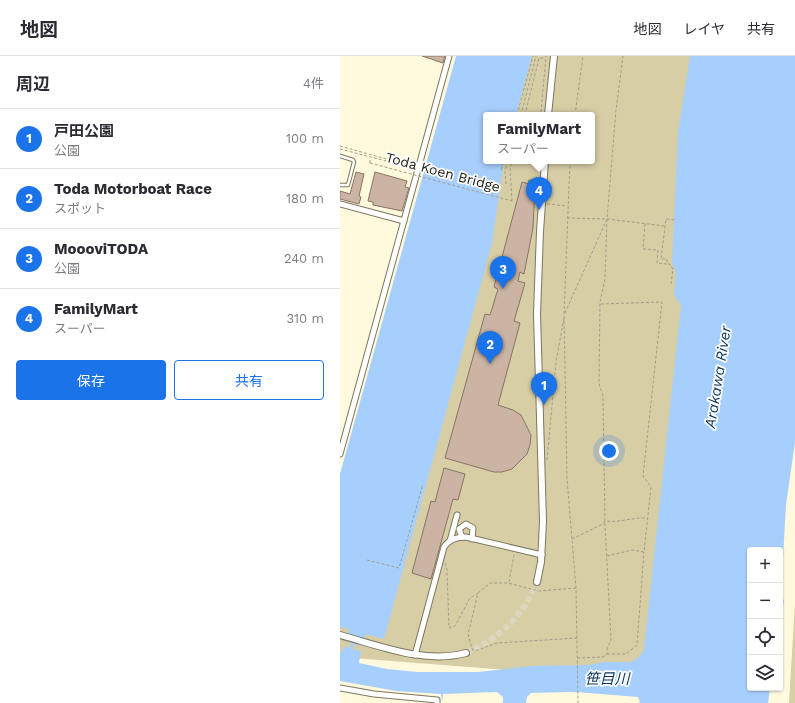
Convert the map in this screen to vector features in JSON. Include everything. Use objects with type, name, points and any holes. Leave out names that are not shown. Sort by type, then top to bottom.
[{"type":"street","points":[[340,454],[342,438],[449,56]]},
{"type":"street","points":[[548,112],[554,56]]},
{"type":"street","points":[[537,582],[542,555],[543,521],[537,314],[545,164]]},
{"type":"street","points":[[340,204],[404,221]]},
{"type":"street","points":[[450,541],[457,515]]},
{"type":"street","points":[[462,537],[459,529],[466,524],[473,528],[472,539]]},
{"type":"street","points":[[415,655],[444,547],[450,541],[462,537],[542,555]]},
{"type":"street","points":[[340,634],[415,655],[441,657],[466,653]]},
{"type":"street","points":[[340,688],[374,694],[437,700],[437,703]]},
{"type":"lane","points":[[340,156],[353,160],[354,162],[348,185],[340,186]]},
{"type":"lane","points":[[530,182],[543,186]]},
{"type":"path","points":[[518,112],[533,56]]},
{"type":"path","points":[[522,112],[536,56]]},
{"type":"path","points":[[575,112],[583,56]]},
{"type":"path","points":[[607,654],[607,649],[611,640],[605,521],[603,396],[599,384],[600,304],[605,279],[607,219],[616,110],[623,56]]},
{"type":"path","points":[[526,112],[539,58],[546,57],[540,112]]},
{"type":"path","points":[[340,146],[390,160],[390,162]]},
{"type":"path","points":[[340,149],[418,169]]},
{"type":"path","name":"Toda Koen Bridge","points":[[370,157],[370,163],[512,201],[510,170],[511,164]]},
{"type":"path","points":[[501,170],[503,164]]},
{"type":"path","points":[[506,184],[507,164]]},
{"type":"path","points":[[570,164],[564,315],[567,479],[576,588],[578,703]]},
{"type":"path","points":[[547,200],[547,204],[568,206]]},
{"type":"path","points":[[567,218],[607,219],[665,226]]},
{"type":"path","points":[[547,467],[556,362],[564,315],[607,219]]},
{"type":"path","points":[[667,264],[667,260],[661,259],[666,219],[675,220]]},
{"type":"path","points":[[645,224],[643,249],[658,250],[657,262],[670,264],[673,269],[671,284]]},
{"type":"path","points":[[577,658],[603,657],[607,654],[626,654],[637,645],[644,552],[651,487],[643,476],[662,302],[600,304]]},
{"type":"path","points":[[367,560],[399,568],[422,484]]},
{"type":"path","points":[[571,539],[603,524],[605,521],[620,522],[636,517],[648,518]]},
{"type":"path","points":[[607,556],[632,550],[644,552]]},
{"type":"path","points":[[508,583],[514,555]]},
{"type":"path","points":[[440,561],[447,566],[449,628],[455,626],[470,598],[492,582],[508,583],[539,591],[576,588]]},
{"type":"path","points":[[478,593],[468,634],[473,651],[484,649],[496,643],[577,638]]},
{"type":"shaded area","points":[[457,56],[776,56],[685,684],[340,657],[340,476]]},
{"type":"shaded area","points":[[795,603],[795,703],[789,703]]},
{"type":"water","points":[[456,56],[532,56],[517,112],[483,112],[483,164],[504,164],[492,243],[384,639],[366,634],[362,646],[354,644],[353,649],[361,651],[359,663],[387,669],[417,672],[478,672],[532,666],[588,665],[604,662],[631,662],[639,657],[644,650],[681,305],[674,295],[676,273],[672,263],[678,132],[690,56],[795,56],[795,442],[786,505],[783,558],[783,547],[747,547],[747,691],[770,691],[768,703],[640,703],[638,697],[567,692],[531,693],[527,697],[526,703],[503,703],[503,697],[497,692],[443,694],[442,703],[441,694],[396,691],[340,681],[340,654],[345,646],[350,648],[351,643],[346,642],[349,629],[340,627],[340,474]]},
{"type":"building","points":[[422,56],[445,56],[443,63]]},
{"type":"building","points":[[356,172],[364,174],[359,196],[361,197],[359,204],[340,199],[340,191],[350,194]]},
{"type":"building","points":[[375,172],[407,181],[405,187],[409,188],[402,211],[373,205],[373,202],[368,201]]},
{"type":"building","points":[[522,182],[535,186],[533,228],[524,274],[520,272],[518,281],[525,283],[514,321],[520,323],[498,405],[513,410],[521,415],[531,435],[527,454],[512,469],[502,472],[494,472],[445,458],[485,314],[490,315],[498,289],[494,287]]},
{"type":"building","points":[[444,468],[465,474],[458,500],[453,499],[431,579],[412,573],[431,501],[435,502]]},
{"type":"tunnel","points":[[466,653],[500,633],[509,625],[525,605],[537,582]]},
{"type":"place","name":"FamilyMart","points":[[539,210]]},
{"type":"place","name":"MoooviTODA","points":[[503,289]]},
{"type":"place","name":"Toda Motorboat Race","points":[[490,364]]},
{"type":"place","name":"戸田公園","points":[[544,405]]},
{"type":"water label","name":"Arakawa River","points":[[718,377]]},
{"type":"water label","name":"笹目川","points":[[607,679]]}]
